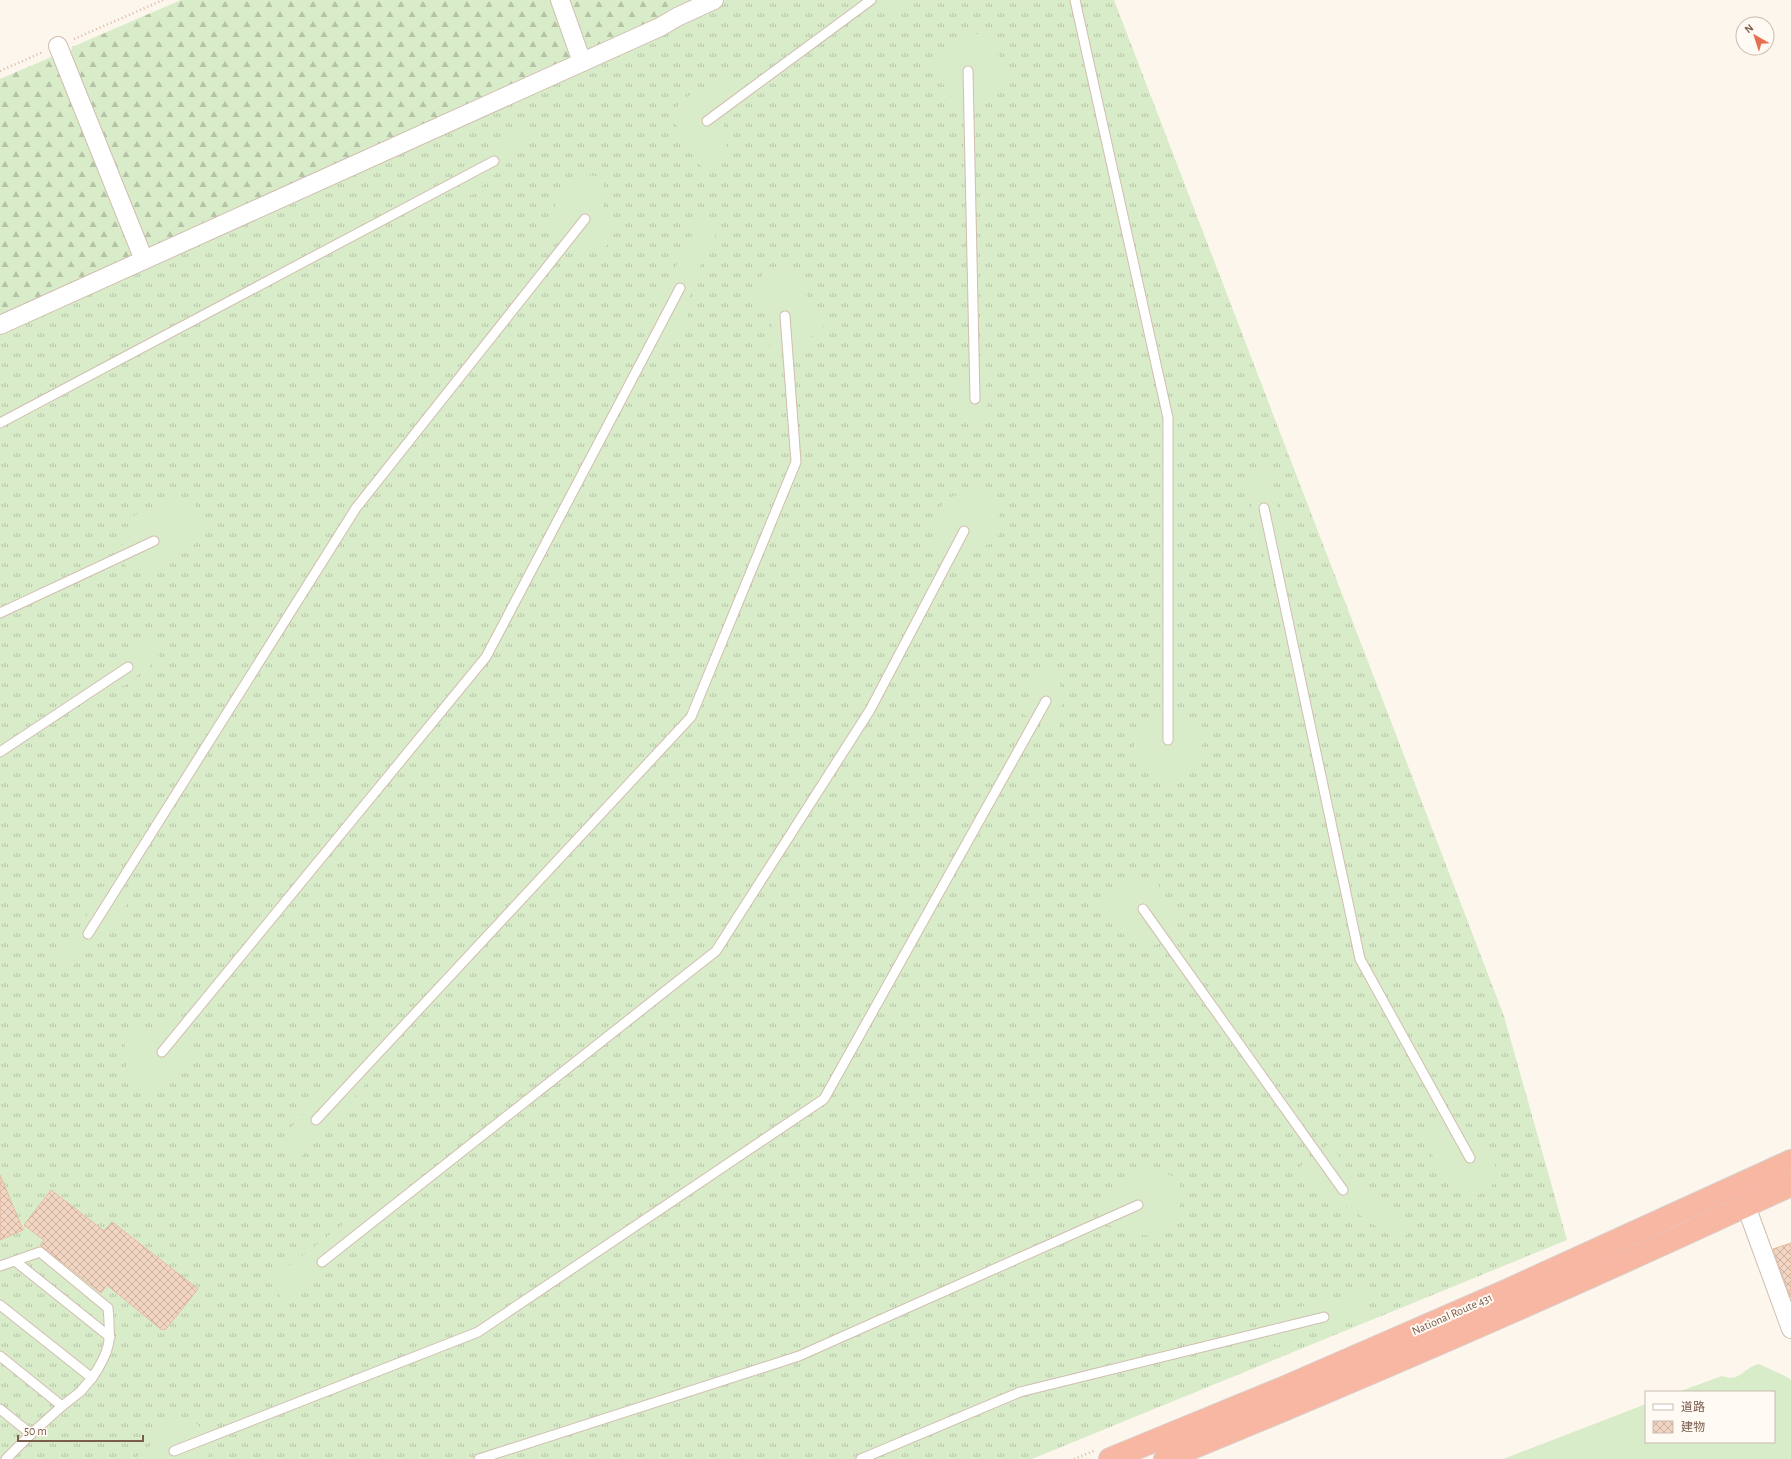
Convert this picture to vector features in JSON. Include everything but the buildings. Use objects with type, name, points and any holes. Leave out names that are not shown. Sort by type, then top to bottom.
[{"type":"highway","name":"National Route 431","points":[[1110,1459],[1283,1388],[1472,1306],[1791,1161]]},
{"type":"highway","name":"National Route 431","points":[[1165,1459],[1290,1408],[1516,1310],[1791,1185]]},
{"type":"street","points":[[560,0],[582,62]]},
{"type":"street","points":[[0,325],[660,27],[677,17],[714,0]]},
{"type":"street","points":[[58,46],[144,260]]},
{"type":"street","points":[[1746,1206],[1791,1329]]},
{"type":"lane","points":[[707,121],[871,0]]},
{"type":"lane","points":[[1075,0],[1168,418],[1168,740]]},
{"type":"lane","points":[[968,71],[975,399]]},
{"type":"lane","points":[[0,423],[494,161]]},
{"type":"lane","points":[[88,934],[356,508],[585,219]]},
{"type":"lane","points":[[162,1052],[486,657],[680,288]]},
{"type":"lane","points":[[316,1120],[691,717],[796,462],[785,316]]},
{"type":"lane","points":[[1264,508],[1360,959],[1470,1158]]},
{"type":"lane","points":[[322,1262],[716,951],[870,710],[964,530]]},
{"type":"lane","points":[[0,613],[154,541]]},
{"type":"lane","points":[[0,752],[128,667]]},
{"type":"lane","points":[[174,1450],[478,1332],[824,1099],[1046,701]]},
{"type":"lane","points":[[1142,909],[1343,1190]]},
{"type":"lane","points":[[479,1459],[799,1356],[1138,1205]]},
{"type":"lane","points":[[0,1266],[40,1252],[108,1308],[110,1338],[104,1360],[80,1392],[31,1434],[6,1459]]},
{"type":"lane","points":[[15,1261],[110,1338]]},
{"type":"lane","points":[[0,1305],[92,1378]]},
{"type":"lane","points":[[861,1459],[1020,1392],[1324,1317]]},
{"type":"lane","points":[[0,1356],[62,1406]]},
{"type":"lane","points":[[0,1409],[31,1434]]},
{"type":"path","points":[[0,71],[163,0]]},
{"type":"green space","points":[[181,0],[555,0],[573,58],[528,76],[147,251],[142,245],[71,52],[72,47]]},
{"type":"green space","points":[[567,0],[703,0],[589,51],[585,49]]},
{"type":"green space","points":[[725,0],[1114,0],[1504,1016],[1567,1240],[1032,1459],[0,1459],[0,334],[395,156]]},
{"type":"green space","points":[[880,0],[901,0],[893,13],[879,3]]},
{"type":"green space","points":[[967,34],[984,34],[995,49],[1004,67],[1005,79],[984,93],[971,109],[962,111],[954,104],[948,91],[937,75],[935,68],[936,61],[943,50]]},
{"type":"green space","points":[[56,55],[134,252],[131,258],[0,318],[0,79]]},
{"type":"green space","points":[[717,81],[725,82],[734,88],[737,91],[739,99],[737,106],[727,118],[724,125],[727,147],[726,157],[711,168],[705,168],[696,160],[687,141],[672,119],[678,105],[696,91]]},
{"type":"green space","points":[[520,127],[530,133],[534,139],[472,195],[464,193],[453,173],[489,152]]},
{"type":"green space","points":[[584,174],[598,177],[605,191],[603,205],[612,231],[607,246],[601,248],[567,247],[562,245],[557,240],[554,232],[554,214],[559,195],[570,179]]},
{"type":"green space","points":[[702,216],[714,217],[720,226],[691,285],[686,329],[672,344],[660,342],[653,339],[644,329]]},
{"type":"green space","points":[[784,264],[797,276],[810,300],[825,312],[826,321],[822,329],[811,336],[797,351],[784,355],[775,352],[770,346],[772,325],[760,306],[757,293],[761,276],[771,268]]},
{"type":"green space","points":[[972,364],[986,369],[988,377],[984,394],[987,405],[983,422],[971,428],[962,418],[959,384],[962,370]]},
{"type":"green space","points":[[1270,472],[1282,528],[1280,562],[1267,564],[1256,532],[1247,477]]},
{"type":"green space","points":[[974,491],[988,492],[997,502],[1000,523],[999,535],[997,539],[989,544],[975,544],[955,557],[945,559],[934,555],[935,525],[943,503],[950,497]]},
{"type":"green space","points":[[181,498],[193,503],[199,512],[202,524],[202,537],[188,550],[171,557],[157,569],[138,573],[130,571],[123,562],[121,554],[125,535],[132,518],[140,513],[155,514]]},
{"type":"green space","points":[[144,636],[153,645],[160,658],[124,686],[117,685],[106,673],[106,666]]},
{"type":"green space","points":[[1045,663],[1058,666],[1062,701],[1059,727],[1024,715],[1029,694]]},
{"type":"green space","points":[[1170,705],[1180,711],[1199,730],[1202,737],[1202,745],[1200,753],[1190,768],[1175,778],[1160,783],[1141,761],[1135,751],[1134,734],[1149,716],[1159,709]]},
{"type":"green space","points":[[1134,877],[1152,878],[1159,886],[1170,906],[1175,918],[1176,927],[1173,935],[1167,941],[1152,945],[1144,944],[1128,938],[1114,926],[1110,919],[1105,909],[1107,896],[1112,887],[1116,883]]},
{"type":"green space","points":[[103,886],[129,902],[107,931],[73,966],[68,967],[59,957],[59,950],[75,937]]},
{"type":"green space","points":[[175,1022],[189,1032],[192,1040],[191,1050],[185,1069],[177,1078],[155,1088],[146,1090],[136,1087],[131,1083],[126,1074],[126,1037],[135,1030]]},
{"type":"green space","points":[[344,1067],[366,1084],[302,1156],[290,1148],[282,1138]]},
{"type":"green space","points":[[1444,1114],[1457,1117],[1471,1131],[1495,1164],[1498,1176],[1496,1180],[1490,1187],[1480,1194],[1471,1196],[1464,1190],[1439,1163],[1426,1146],[1424,1137],[1426,1128],[1432,1121]]},
{"type":"green space","points":[[1330,1143],[1361,1189],[1413,1229],[1398,1241],[1295,1171]]},
{"type":"green space","points":[[1138,1170],[1152,1175],[1170,1175],[1177,1180],[1180,1187],[1180,1205],[1177,1214],[1167,1229],[1157,1235],[1144,1235],[1108,1225],[1100,1218],[1096,1209],[1105,1195],[1114,1190],[1130,1172]]},
{"type":"green space","points":[[345,1223],[364,1244],[284,1302],[269,1281]]},
{"type":"green space","points":[[1363,1291],[1369,1315],[1276,1346],[1268,1311],[1312,1305]]},
{"type":"green space","points":[[1759,1364],[1789,1378],[1791,1381],[1791,1459],[1503,1459],[1645,1404],[1645,1443],[1775,1443],[1775,1391],[1681,1391],[1722,1376],[1733,1378]]},
{"type":"green space","points":[[178,1417],[194,1422],[204,1431],[209,1443],[208,1459],[134,1459],[151,1445],[156,1437],[159,1425],[166,1419]]}]
